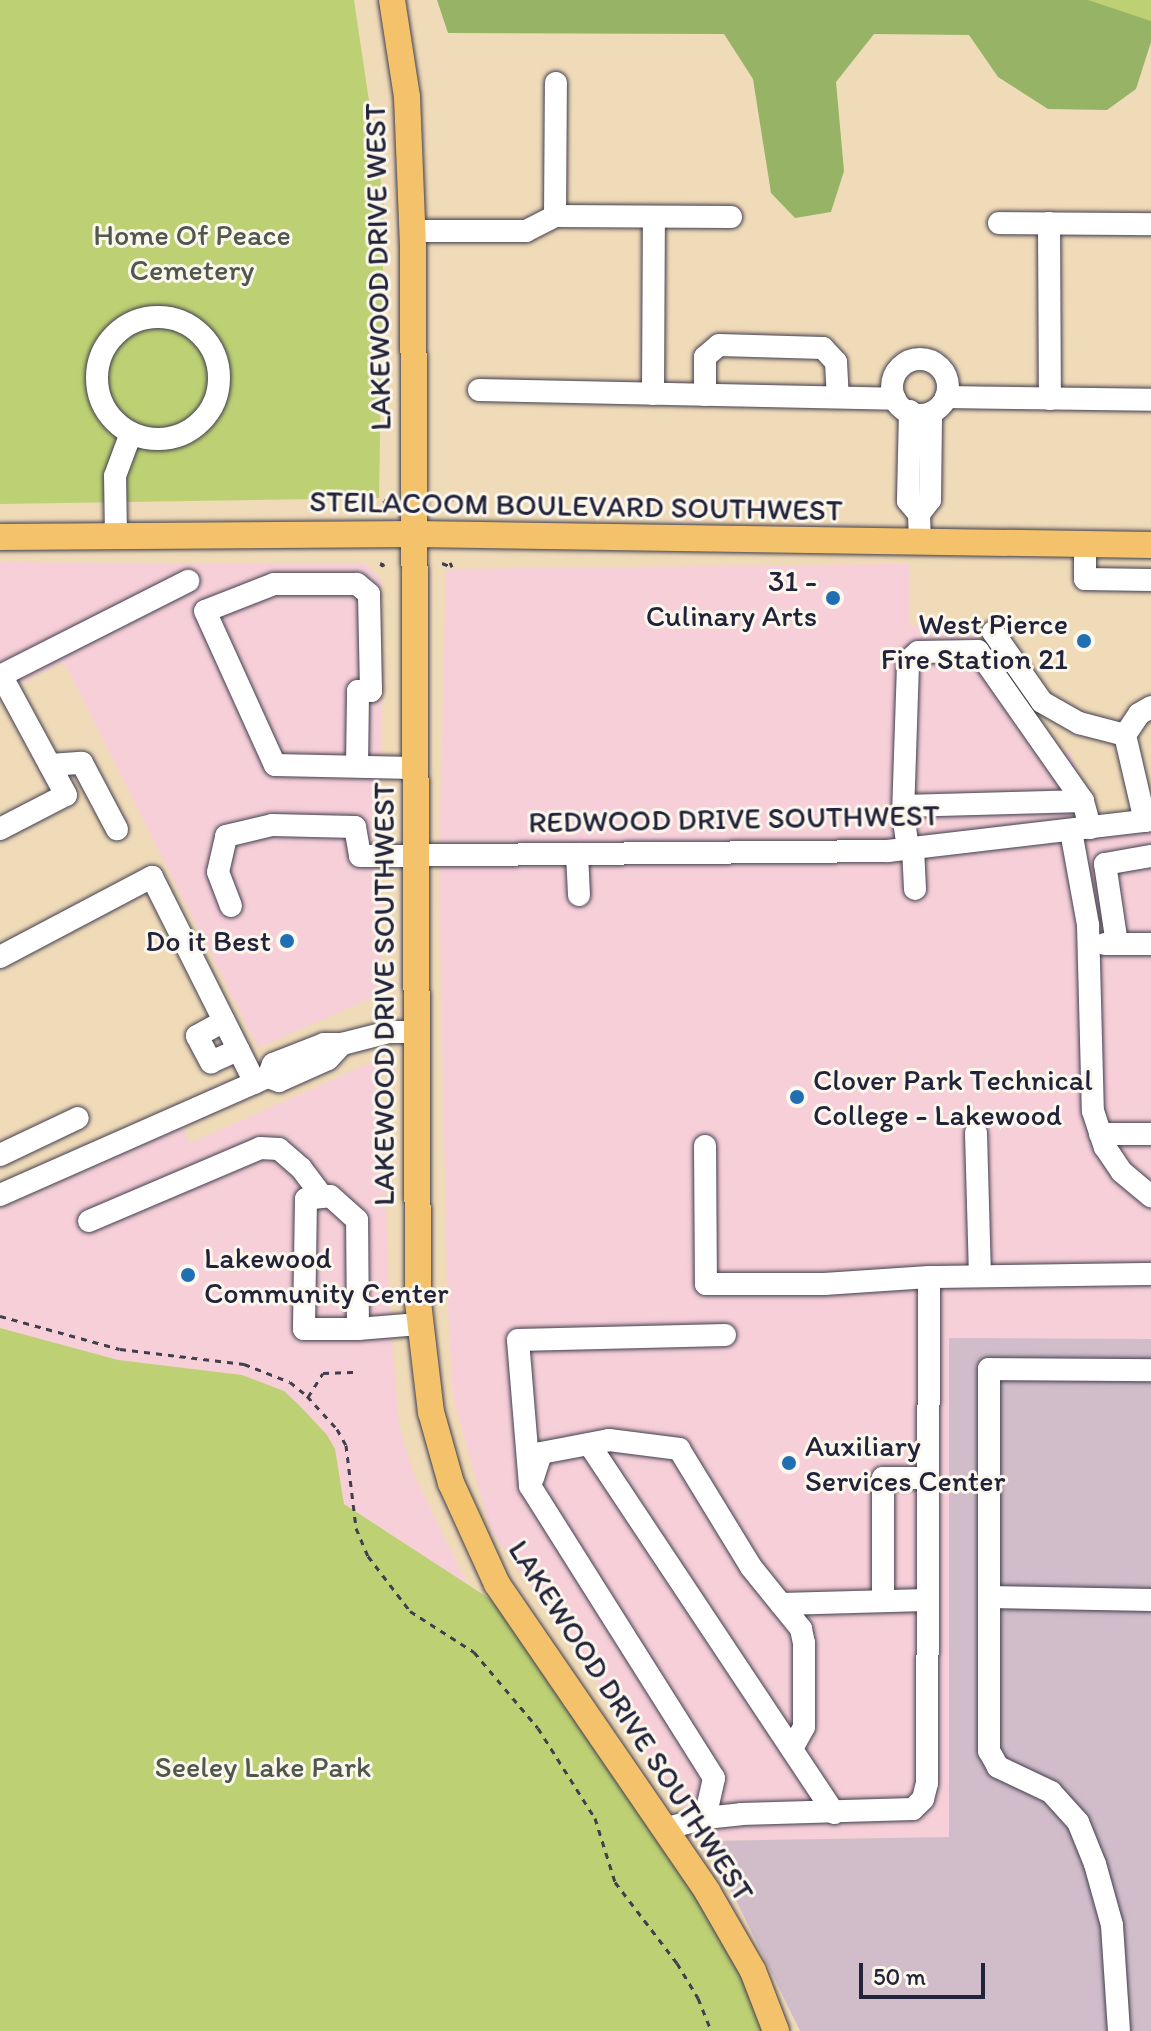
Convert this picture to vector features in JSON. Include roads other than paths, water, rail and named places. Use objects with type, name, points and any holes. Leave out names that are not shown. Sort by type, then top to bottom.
[{"type":"main road","name":"LAKEWOOD DRIVE WEST","points":[[392,0],[407,97],[412,231],[415,534]]},
{"type":"main road","name":"STEILACOOM BOULEVARD SOUTHWEST","points":[[0,537],[415,534],[1149,545]]},
{"type":"main road","name":"LAKEWOOD DRIVE SOUTHWEST","points":[[415,534],[413,854],[419,1324],[424,1376],[440,1448],[480,1552],[516,1616],[730,1929],[753,1971],[776,2031]]},
{"type":"street","points":[[555,216],[556,83]]},
{"type":"street","points":[[412,231],[526,231],[555,216],[731,217]]},
{"type":"street","points":[[653,394],[654,217]]},
{"type":"street","points":[[999,223],[1151,224]]},
{"type":"street","points":[[1049,223],[1050,399]]},
{"type":"street","points":[[153,317],[173,319],[191,327],[206,341],[216,359],[219,379],[211,408],[190,430],[171,438],[150,439],[131,433],[115,421],[103,405],[97,387],[98,367],[105,348],[117,333],[134,322],[153,317]]},
{"type":"street","points":[[705,395],[705,357],[719,345],[823,348],[836,362],[838,397]]},
{"type":"street","points":[[479,390],[838,397],[920,405],[1050,399],[1151,400]]},
{"type":"street","points":[[920,405],[930,500],[919,514],[920,543]]},
{"type":"street","points":[[116,537],[115,476],[131,433]]},
{"type":"street","points":[[1085,545],[1085,579],[1148,580],[1149,545]]},
{"type":"street","points":[[0,829],[66,795],[0,676],[188,581]]},
{"type":"street","points":[[357,766],[358,691],[371,691],[369,594],[357,584],[274,584],[205,611],[275,765],[414,768]]},
{"type":"street","points":[[993,632],[1042,702],[1079,723],[1125,735]]},
{"type":"street","points":[[915,889],[904,806],[908,661],[918,652],[978,651],[1083,801],[1081,830],[1093,1111],[1100,1134],[1122,1172],[1151,1196]]},
{"type":"street","points":[[1148,820],[1125,735],[1139,714],[1151,707]]},
{"type":"street","points":[[50,765],[82,763],[117,829]]},
{"type":"street","points":[[904,806],[1083,801]]},
{"type":"street","name":"REDWOOD DRIVE SOUTHWEST","points":[[231,906],[218,872],[226,836],[272,825],[355,827],[360,856],[910,849],[1148,820]]},
{"type":"street","points":[[577,854],[579,895]]},
{"type":"street","points":[[1117,944],[1105,864],[1151,856]]},
{"type":"street","points":[[0,957],[152,877],[238,1050],[261,1080]]},
{"type":"street","points":[[1088,944],[1151,944]]},
{"type":"street","points":[[224,1021],[197,1036],[211,1062],[238,1050]]},
{"type":"street","points":[[0,1195],[261,1080],[273,1064],[324,1044],[342,1044],[389,1032],[415,1032]]},
{"type":"street","points":[[0,1155],[78,1118]]},
{"type":"street","points":[[976,1133],[980,1276]]},
{"type":"street","points":[[1100,1134],[1151,1134]]},
{"type":"street","points":[[705,1146],[706,1284],[824,1284],[929,1277],[1151,1274]]},
{"type":"street","points":[[89,1221],[260,1148],[279,1149],[301,1168],[323,1197]]},
{"type":"street","points":[[358,1329],[357,1220],[330,1196],[306,1199],[304,1329],[358,1329],[419,1324]]},
{"type":"street","points":[[664,1829],[705,1818],[913,1809],[923,1799],[927,1783],[929,1277]]},
{"type":"street","points":[[705,1818],[714,1778],[530,1486],[518,1340],[725,1335]]},
{"type":"street","points":[[1119,2031],[1112,1925],[1095,1864],[1078,1822],[1051,1792],[1007,1774],[991,1761],[989,1369],[1151,1370]]},
{"type":"street","points":[[530,1486],[541,1453],[609,1440],[679,1449],[751,1567],[801,1629],[804,1643],[804,1727],[792,1749]]},
{"type":"street","points":[[589,1444],[834,1813]]},
{"type":"street","points":[[883,1601],[883,1478],[928,1478]]},
{"type":"street","points":[[989,1597],[1151,1600]]},
{"type":"street","points":[[781,1604],[927,1600]]},
{"type":"place","name":"31 - Culinary Arts","points":[[833,598]]},
{"type":"place","name":"West Pierce Fire Station 21","points":[[1084,641]]},
{"type":"place","name":"Do it Best","points":[[287,941]]},
{"type":"place","name":"Clover Park Technical College - Lakewood","points":[[797,1097]]},
{"type":"place","name":"Lakewood Community Center","points":[[188,1275]]},
{"type":"place","name":"Auxiliary Services Center","points":[[789,1463]]},
{"type":"park label","name":"Home Of Peace Cemetery","points":[[192,252]]},
{"type":"park label","name":"Seeley Lake Park","points":[[263,1767]]}]
